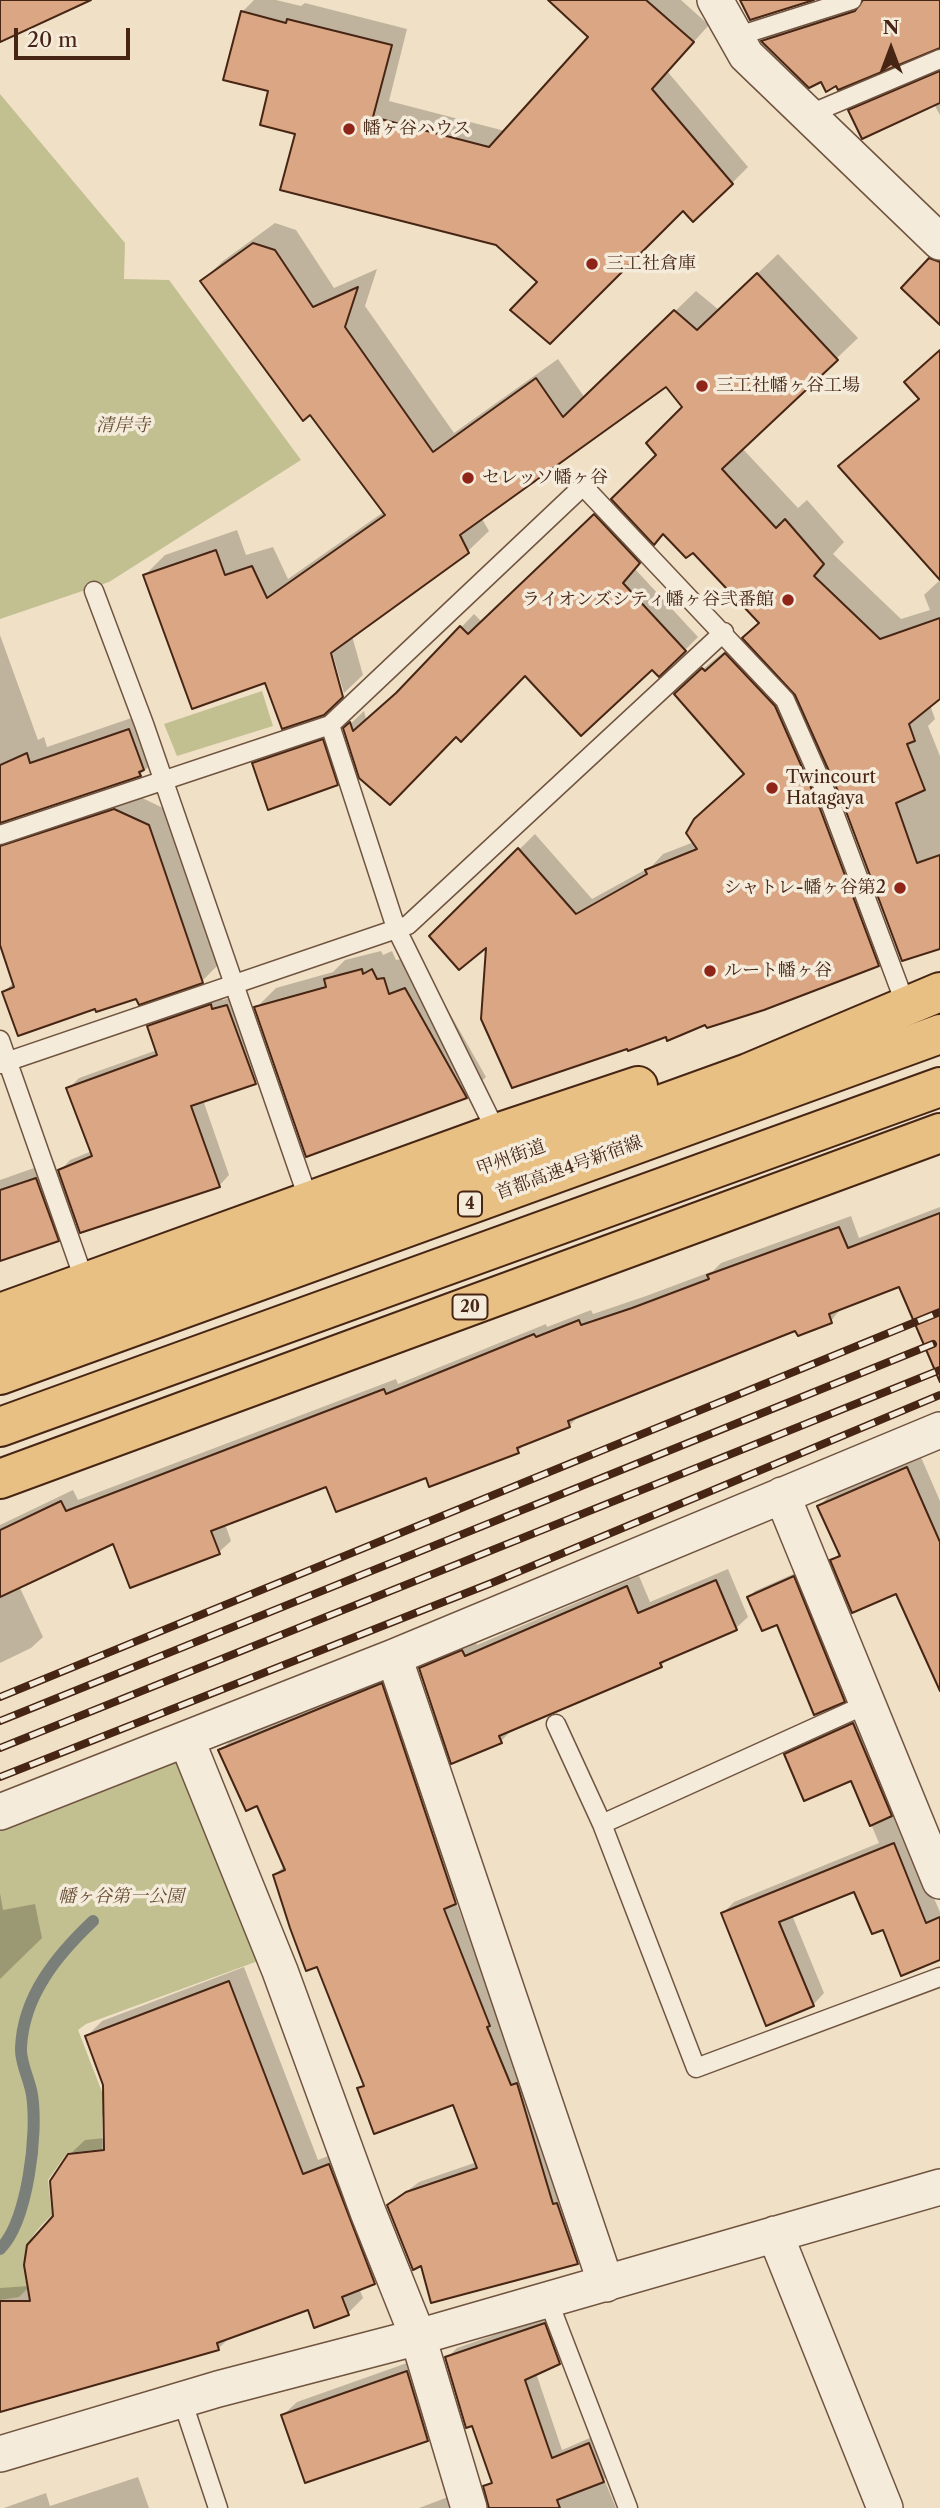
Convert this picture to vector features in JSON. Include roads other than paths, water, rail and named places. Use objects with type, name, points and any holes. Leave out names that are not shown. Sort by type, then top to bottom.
[{"type":"highway","points":[[0,1312],[497,1133],[940,982]]},
{"type":"highway","name":"甲州街道","points":[[0,1343],[748,1073],[940,992]]},
{"type":"highway","name":"首都高速4号新宿線","points":[[0,1375],[940,1034]]},
{"type":"highway","points":[[0,1427],[940,1087]]},
{"type":"highway","name":"20","points":[[0,1452],[780,1172],[940,1121]]},
{"type":"highway","name":"20","points":[[0,1479],[940,1133]]},
{"type":"street","points":[[715,0],[746,55],[940,242]]},
{"type":"street","points":[[0,1812],[187,1741],[394,1657],[940,1430]]},
{"type":"street","points":[[782,1495],[940,1881]]},
{"type":"street","points":[[394,1657],[606,2284]]},
{"type":"street","points":[[187,1741],[280,1971],[368,2212],[418,2337],[469,2508]]},
{"type":"street","points":[[0,2454],[182,2400],[418,2337],[940,2187]]},
{"type":"street","points":[[775,2234],[886,2508]]},
{"type":"lane","points":[[735,37],[852,0]]},
{"type":"lane","points":[[810,114],[940,59]]},
{"type":"lane","points":[[0,835],[330,725],[583,486],[724,632],[785,701],[804,740],[902,995]]},
{"type":"lane","points":[[94,591],[163,780],[309,1201]]},
{"type":"lane","points":[[4,1063],[408,925],[724,632]]},
{"type":"lane","points":[[330,725],[396,928],[497,1133]]},
{"type":"lane","points":[[0,1040],[4,1063],[85,1282]]},
{"type":"lane","points":[[602,1824],[867,1704]]},
{"type":"lane","points":[[556,1724],[602,1824],[696,2068],[940,1978]]},
{"type":"lane","points":[[548,2300],[628,2508]]},
{"type":"lane","points":[[182,2400],[218,2508]]},
{"type":"waterway","points":[[0,2249],[10,2236],[18,2218],[32,2153],[32,2095],[21,2054],[28,2011],[55,1962],[93,1921]]},
{"type":"railway","points":[[0,1697],[940,1312]]},
{"type":"railway","points":[[0,1721],[933,1344]]},
{"type":"railway","points":[[0,1748],[940,1370]]},
{"type":"railway","points":[[0,1777],[494,1582],[940,1395]]},
{"type":"place","name":"幡ヶ谷ハウス","points":[[349,129]]},
{"type":"place","name":"三工社倉庫","points":[[592,264]]},
{"type":"place","name":"三工社幡ヶ谷工場","points":[[702,386]]},
{"type":"place","name":"セレッソ幡ヶ谷","points":[[468,478]]},
{"type":"place","name":"ライオンズシティ幡ヶ谷弐番館","points":[[788,600]]},
{"type":"place","name":"Twincourt Hatagaya","points":[[772,788]]},
{"type":"place","name":"シャトレ-幡ヶ谷第2","points":[[900,888]]},
{"type":"place","name":"ルート幡ヶ谷","points":[[710,971]]},
{"type":"park label","name":"清岸寺","points":[[123,426]]},
{"type":"park label","name":"幡ヶ谷第一公園","points":[[121,1897]]}]
